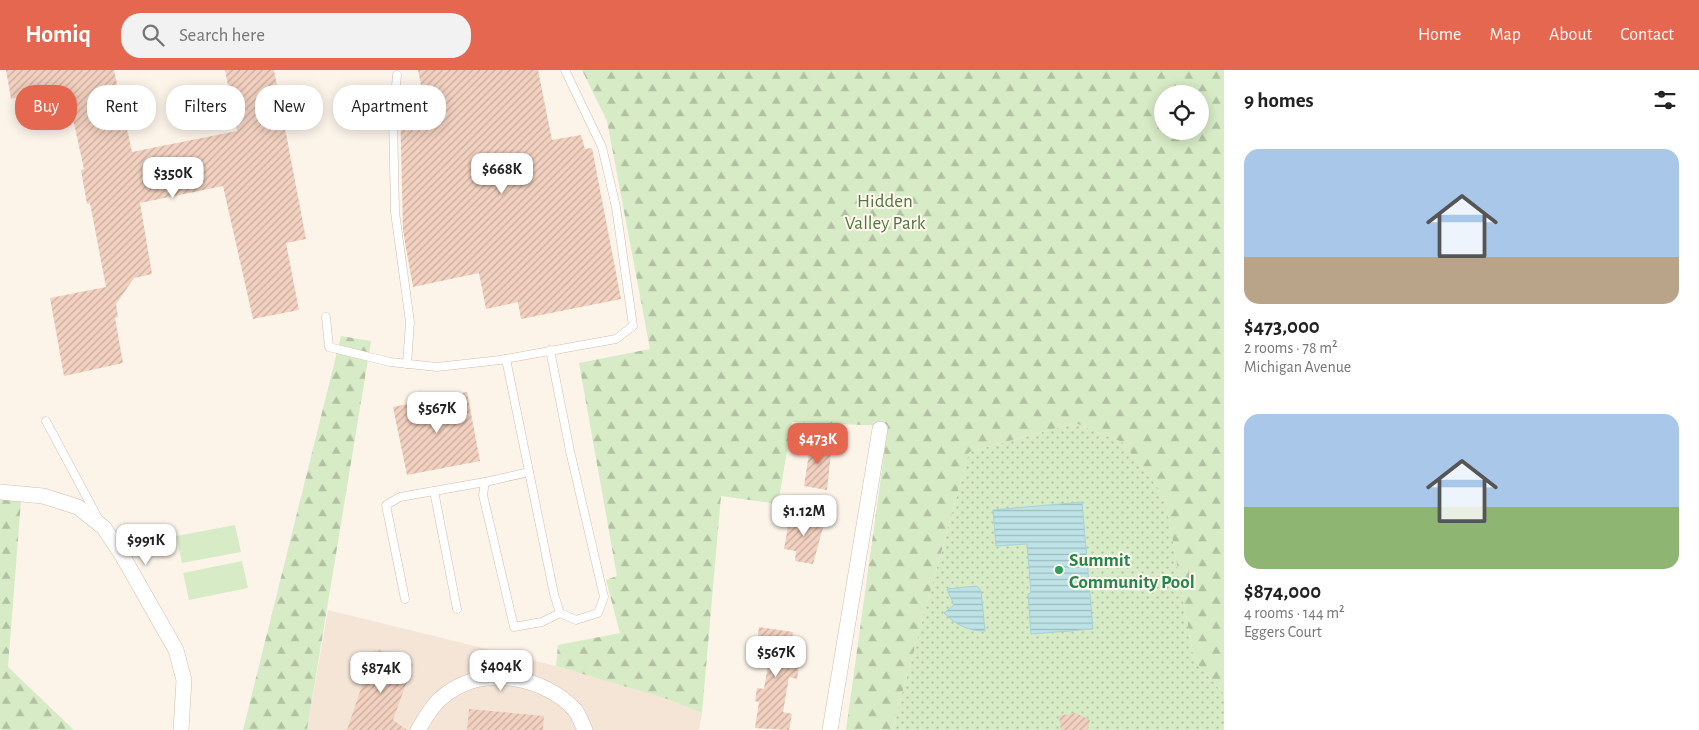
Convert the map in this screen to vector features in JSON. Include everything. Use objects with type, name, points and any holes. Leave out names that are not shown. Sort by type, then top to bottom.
[{"type":"street","points":[[830,730],[880,429]]},
{"type":"street","points":[[0,492],[43,496],[78,507],[104,528],[122,555],[176,650],[184,680],[181,730]]},
{"type":"street","points":[[418,730],[432,706],[450,691],[474,681],[502,676],[533,683],[555,694],[575,710],[585,730]]},
{"type":"lane","points":[[326,317],[329,347],[390,362],[437,367],[506,359],[616,339],[633,326],[616,207],[602,147],[565,70]]},
{"type":"lane","points":[[397,75],[393,118],[395,212],[410,322],[407,364]]},
{"type":"lane","points":[[506,359],[554,594],[560,612],[576,620],[598,613],[604,597],[570,451],[550,350]]},
{"type":"lane","points":[[46,421],[104,528]]},
{"type":"lane","points":[[405,599],[386,505],[400,497],[529,472]]},
{"type":"lane","points":[[485,482],[483,495],[514,627],[542,622],[560,612]]},
{"type":"lane","points":[[434,491],[457,608]]},
{"type":"shaded area","points":[[328,610],[556,666],[667,699],[702,713],[699,730],[307,730]]},
{"type":"green space","name":"Hidden Valley Park","points":[[582,70],[1224,70],[1224,694],[1194,660],[1165,497],[1122,442],[1075,423],[969,452],[892,730],[846,730],[888,426],[792,422],[778,504],[721,496],[702,713],[667,699],[556,666],[558,645],[620,633],[606,580],[617,576],[579,363],[650,349],[607,121]]},
{"type":"green space","points":[[341,336],[371,341],[307,730],[243,730]]},
{"type":"green space","points":[[1075,423],[1122,442],[1165,497],[1194,660],[1224,694],[1224,730],[892,730],[969,452]]},
{"type":"green space","points":[[22,488],[8,667],[74,730],[0,730],[0,494]]},
{"type":"green space","points":[[235,525],[241,552],[182,563],[176,536]]},
{"type":"green space","points":[[242,561],[248,588],[189,600],[183,573]]},
{"type":"water","name":"Summit Community Pool","points":[[1082,502],[1093,629],[1031,634],[1028,594],[1031,593],[1027,544],[996,546],[993,510]]},
{"type":"water","points":[[977,586],[981,591],[985,631],[973,630],[963,626],[953,621],[944,613],[954,605],[947,589]]},
{"type":"building","points":[[6,70],[114,70],[117,85],[87,85],[87,130],[127,130],[132,152],[237,130],[245,130],[245,85],[228,85],[225,70],[274,70],[277,85],[255,85],[255,130],[285,130],[306,239],[286,243],[299,310],[253,319],[223,186],[140,203],[152,274],[134,278],[116,304],[118,317],[115,318],[123,363],[64,376],[50,298],[106,287],[90,203],[87,204],[81,170],[84,169],[75,130],[77,130],[77,85],[15,85],[15,98],[11,99]]},
{"type":"building","points":[[418,70],[538,70],[552,140],[581,135],[585,149],[592,148],[621,299],[521,319],[518,302],[486,309],[479,273],[413,287],[403,231],[401,130],[446,130],[446,85],[421,85]]},
{"type":"building","points":[[467,392],[480,461],[407,475],[393,407]]},
{"type":"building","points":[[811,440],[832,443],[827,490],[804,486]]},
{"type":"building","points":[[790,514],[825,520],[813,564],[795,561],[796,551],[784,549]]},
{"type":"building","points":[[759,627],[793,632],[791,643],[795,643],[792,659],[800,660],[797,679],[789,677],[783,712],[792,714],[789,730],[755,728],[759,702],[755,701],[757,688],[764,689],[770,653],[756,651]]},
{"type":"building","points":[[374,650],[402,658],[401,661],[413,664],[393,720],[407,730],[347,730]]},
{"type":"building","points":[[469,709],[544,716],[543,730],[467,730]]},
{"type":"building","points":[[1075,713],[1090,720],[1087,730],[1061,730],[1059,716]]},
{"type":"place","name":"Summit Community Pool","points":[[1059,570]]}]
